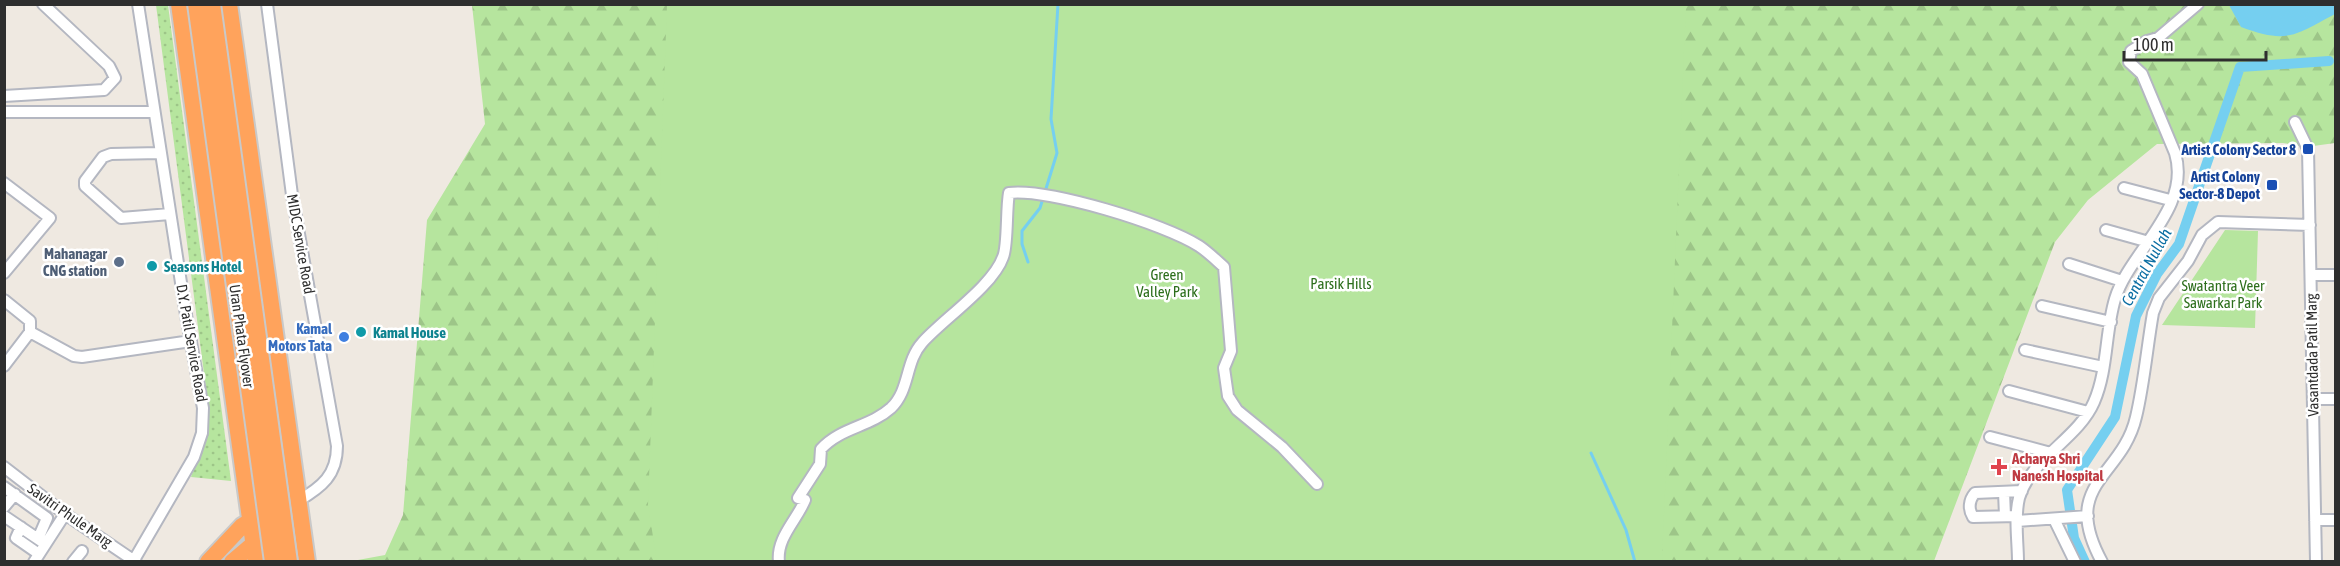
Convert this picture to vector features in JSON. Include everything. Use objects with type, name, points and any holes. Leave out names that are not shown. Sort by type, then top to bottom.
[{"type":"highway","points":[[179,4],[256,561]]},
{"type":"highway","name":"Uran Phata Flyover","points":[[196,4],[273,561]]},
{"type":"highway","name":"Uran Phata Flyover","points":[[212,4],[290,561]]},
{"type":"highway","points":[[229,4],[307,561]]},
{"type":"highway","points":[[210,559],[236,519],[246,486]]},
{"type":"highway","points":[[210,559],[250,519],[298,501]]},
{"type":"highway","points":[[232,561],[253,541],[301,521]]},
{"type":"street","points":[[4,96],[104,90],[115,78],[109,66],[43,4]]},
{"type":"street","name":"D.Y. Patil Service Road","points":[[135,560],[194,458],[199,446],[203,408],[190,341],[138,4]]},
{"type":"street","name":"MIDC Service Road","points":[[267,4],[292,195],[336,446],[332,473],[316,491],[298,501]]},
{"type":"street","points":[[2018,561],[2017,518],[2022,491],[2094,403],[2103,367],[2110,322],[2122,281],[2160,227],[2178,179],[2177,159],[2142,74],[2129,62],[2131,51],[2147,41],[2158,38],[2198,4]]},
{"type":"street","points":[[4,112],[154,112]]},
{"type":"street","name":"Vasantdada Patil Marg","points":[[2295,122],[2308,149],[2316,561]]},
{"type":"street","points":[[160,153],[111,154],[103,157],[85,181],[86,186],[121,218],[170,214]]},
{"type":"street","points":[[4,273],[50,218],[6,187]]},
{"type":"street","points":[[2124,188],[2170,200]]},
{"type":"street","points":[[779,561],[784,534],[805,500],[798,498],[819,464],[821,449],[839,433],[882,416],[893,406],[904,391],[914,357],[921,344],[970,298],[1004,257],[1009,193],[1022,192],[1050,197],[1129,218],[1166,231],[1198,246],[1224,267],[1231,351],[1224,368],[1227,396],[1237,410],[1282,447],[1317,484]]},
{"type":"street","points":[[2103,561],[2093,543],[2084,517],[2096,481],[2124,448],[2136,417],[2153,313],[2159,298],[2188,261],[2202,235],[2218,222],[2310,225]]},
{"type":"street","points":[[2106,230],[2149,242]]},
{"type":"street","points":[[2069,264],[2122,281]]},
{"type":"street","points":[[2311,275],[2336,275]]},
{"type":"street","points":[[4,300],[30,321],[30,332],[4,366]]},
{"type":"street","points":[[2042,306],[2110,322]]},
{"type":"street","points":[[30,332],[74,356],[82,357],[190,341]]},
{"type":"street","points":[[2025,350],[2103,367]]},
{"type":"street","points":[[2009,391],[2088,412]]},
{"type":"street","points":[[2313,399],[2336,399]]},
{"type":"street","points":[[1990,437],[2051,453]]},
{"type":"street","name":"Savitri Phule Marg","points":[[4,467],[65,514],[135,560]]},
{"type":"street","points":[[4,487],[47,518],[36,559],[16,538],[21,527]]},
{"type":"street","points":[[301,521],[316,491]]},
{"type":"street","points":[[2022,491],[1975,493],[1970,499],[1970,512],[1973,517],[2054,519],[2084,517]]},
{"type":"street","points":[[2004,492],[2005,516]]},
{"type":"street","points":[[4,507],[15,494]]},
{"type":"street","points":[[42,542],[65,514]]},
{"type":"street","points":[[4,516],[42,542]]},
{"type":"street","points":[[2054,519],[2075,561]]},
{"type":"street","points":[[2315,520],[2336,520]]},
{"type":"street","points":[[73,561],[82,551]]},
{"type":"green space","points":[[156,5],[168,5],[231,481],[191,477],[206,433],[208,404]]},
{"type":"green space","name":"Green Valley Park","points":[[472,5],[2335,5],[2335,143],[2306,147],[2283,143],[2157,144],[2088,200],[2055,242],[1934,561],[347,562],[385,555],[403,515],[427,220],[485,124]]},
{"type":"green space","name":"Green Valley Park","points":[[667,5],[1686,5],[1662,561],[657,562],[648,505]]},
{"type":"green space","name":"Swatantra Veer Sawarkar Park","points":[[2225,230],[2258,231],[2255,328],[2162,325]]},
{"type":"water","points":[[2229,5],[2335,5],[2335,14],[2299,32],[2280,36],[2241,27]]},
{"type":"waterway","points":[[1028,262],[1022,244],[1022,231],[1040,208],[1057,153],[1051,119],[1058,4]]},
{"type":"waterway","name":"Central Nullah","points":[[2085,562],[2074,538],[2067,490],[2115,417],[2136,316],[2157,274],[2179,244],[2240,67],[2329,61]]},
{"type":"waterway","points":[[1591,453],[1626,530],[1635,562]]},
{"type":"place","name":"Artist Colony Sector 8","points":[[2308,149]]},
{"type":"place","name":"Artist Colony Sector-8 Depot","points":[[2272,185]]},
{"type":"place","name":"Mahanagar CNG station","points":[[119,262]]},
{"type":"place","name":"Seasons Hotel","points":[[152,266]]},
{"type":"place","name":"Kamal House","points":[[361,332]]},
{"type":"place","name":"Kamal Motors Tata","points":[[344,337]]},
{"type":"place","name":"Acharya Shri Nanesh Hospital","points":[[1999,467]]},
{"type":"park label","name":"Parsik Hills","points":[[1341,283]]}]
